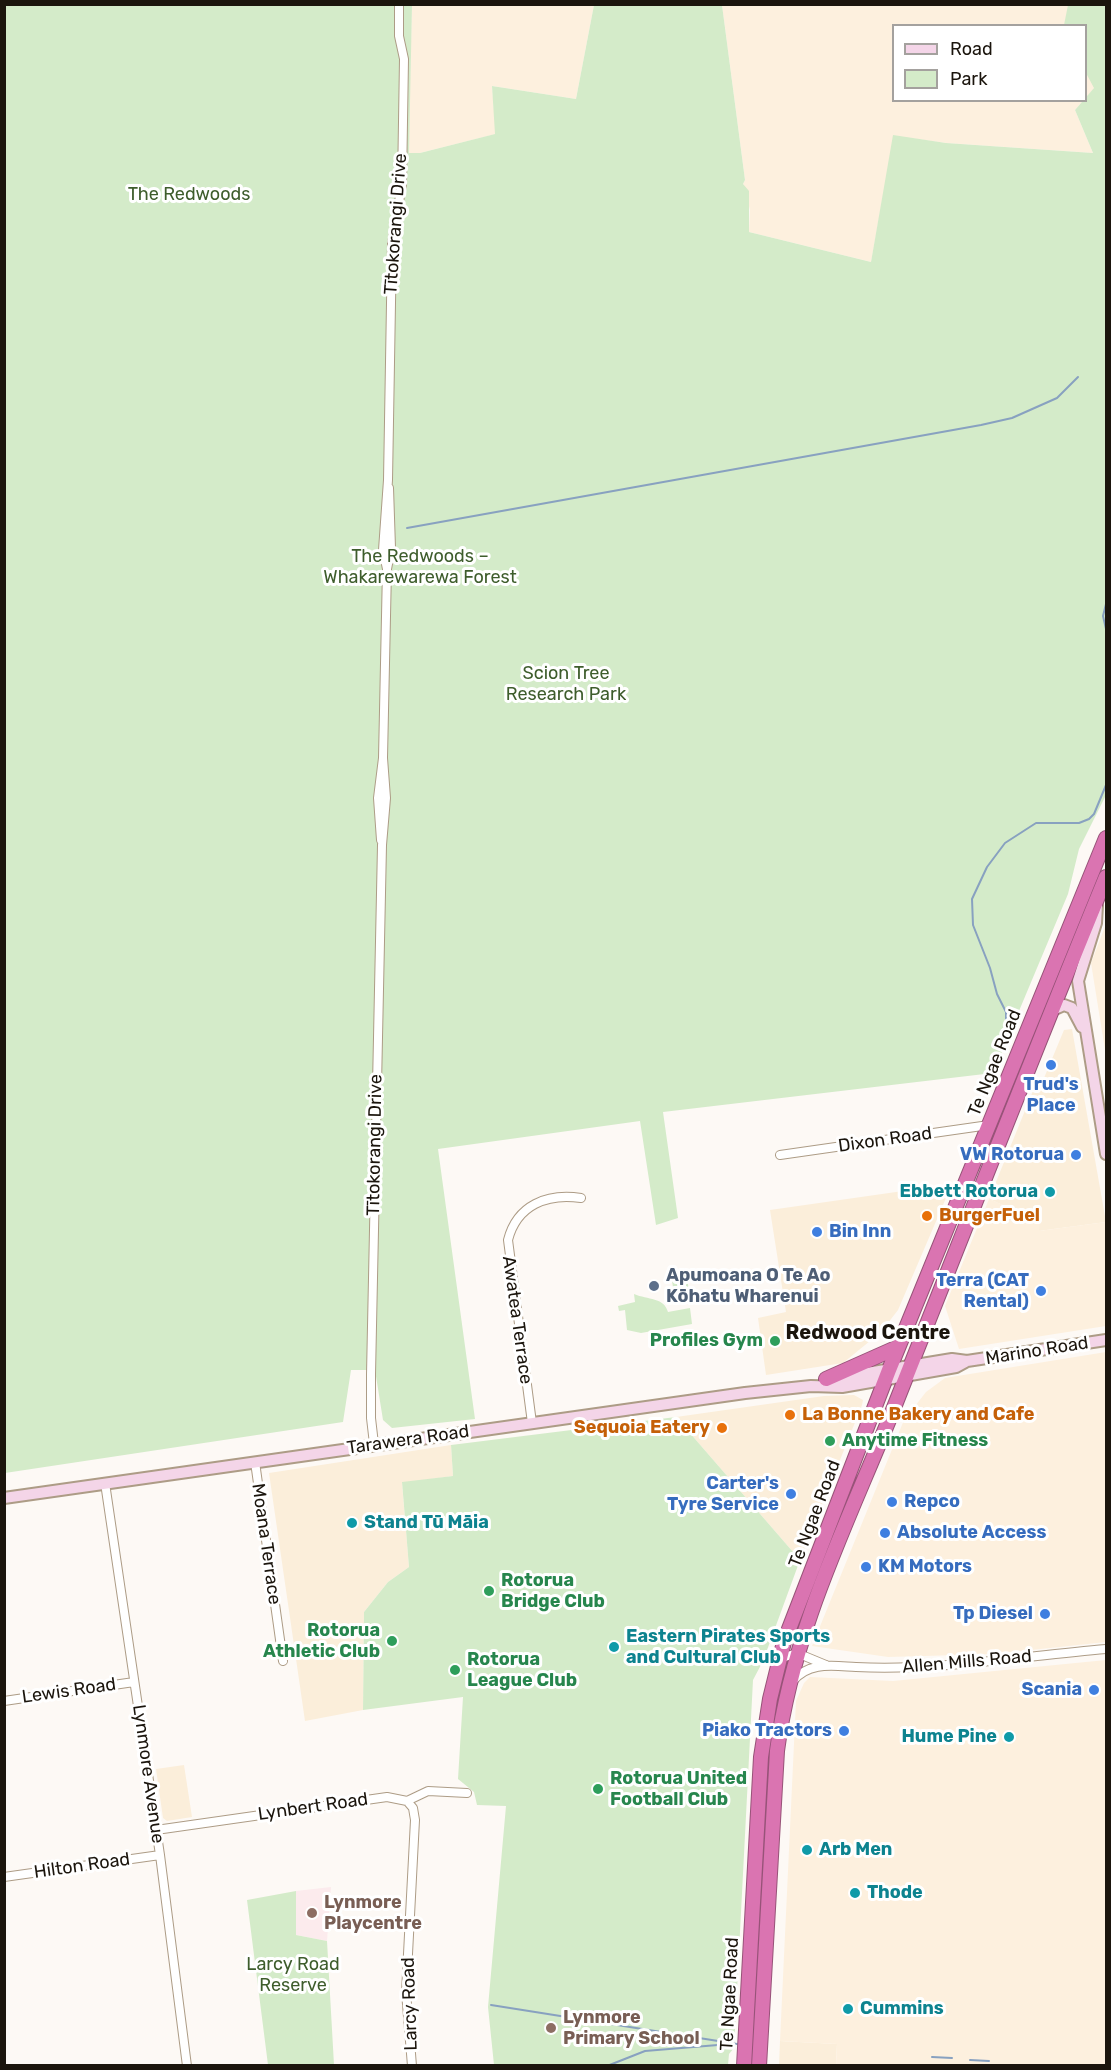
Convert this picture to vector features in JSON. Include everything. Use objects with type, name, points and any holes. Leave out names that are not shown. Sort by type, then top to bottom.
[{"type":"highway","name":"Te Ngae Road","points":[[744,2066],[761,1757],[766,1718],[779,1659],[898,1347],[1107,838]]},
{"type":"highway","name":"Te Ngae Road","points":[[759,2066],[777,1751],[787,1688],[908,1371],[1107,877]]},
{"type":"highway","points":[[826,1379],[898,1347]]},
{"type":"main road","points":[[1097,903],[1096,923],[1078,981],[1085,1011],[1086,1036],[1107,1154]]},
{"type":"main road","points":[[1053,1010],[1064,1005],[1072,1008],[1086,1036]]},
{"type":"main road","name":"Marino Road","points":[[888,1375],[952,1359],[967,1361],[1107,1340]]},
{"type":"main road","name":"Tarawera Road","points":[[812,1386],[826,1379],[888,1375]]},
{"type":"main road","name":"Tarawera Road","points":[[4,1498],[532,1423],[812,1386],[842,1387],[888,1375]]},
{"type":"street","name":"Tītokorangi Drive","points":[[374,1444],[371,1418],[371,1374],[382,845],[378,830],[378,798],[383,758],[387,569],[391,548],[391,501],[388,480],[392,244],[402,184],[404,59],[399,36],[399,4]]},
{"type":"street","name":"Dixon Road","points":[[780,1155],[989,1125]]},
{"type":"street","name":"Awatea Terrace","points":[[532,1423],[508,1240],[516,1219],[532,1204],[563,1196],[581,1197]]},
{"type":"street","name":"Moana Terrace","points":[[255,1462],[283,1661]]},
{"type":"street","name":"Lynmore Avenue","points":[[105,1483],[160,1855],[187,2066]]},
{"type":"street","name":"Allen Mills Road","points":[[787,1688],[794,1678],[805,1670],[827,1665],[928,1668],[1107,1649]]},
{"type":"street","points":[[779,1659],[801,1650]]},
{"type":"street","name":"Allen Mills Road","points":[[801,1650],[827,1665]]},
{"type":"street","name":"Lewis Road","points":[[4,1701],[134,1682]]},
{"type":"street","name":"Lynbert Road","points":[[156,1830],[387,1797],[397,1796],[407,1801],[428,1791],[467,1793]]},
{"type":"street","name":"Larcy Road","points":[[407,1801],[413,1808],[415,1820],[406,1992],[412,2066]]},
{"type":"street","name":"Hilton Road","points":[[4,1877],[160,1855]]},
{"type":"shaded area","points":[[412,5],[594,5],[576,99],[492,86],[496,134],[420,153],[408,153]]},
{"type":"shaded area","points":[[722,5],[1106,5],[1106,74],[1087,97],[1087,24],[892,24],[892,102],[1082,102],[1075,110],[1093,153],[946,143],[894,136],[871,262],[749,232],[750,210],[743,184],[745,180]]},
{"type":"shaded area","points":[[1106,924],[1106,1056],[1091,963]]},
{"type":"shaded area","points":[[1072,1029],[1106,1222],[1039,1231],[1039,1221],[989,1199],[1035,1086],[1041,1084],[1064,1030]]},
{"type":"shaded area","name":"Redwood Centre","points":[[952,1184],[898,1310],[881,1332],[843,1363],[766,1375],[758,1318],[786,1312],[770,1210]]},
{"type":"shaded area","points":[[989,1199],[1040,1221],[1039,1231],[1106,1222],[1106,1326],[959,1349],[945,1306]]},
{"type":"shaded area","points":[[1106,1352],[1106,1642],[994,1654],[888,1657],[812,1646],[904,1420],[926,1392],[945,1378]]},
{"type":"shaded area","points":[[854,1395],[863,1400],[862,1405],[800,1560],[676,1417],[824,1396]]},
{"type":"shaded area","points":[[451,1445],[453,1476],[402,1483],[409,1567],[388,1582],[364,1612],[363,1710],[305,1721],[269,1473]]},
{"type":"shaded area","points":[[1106,1660],[1106,2065],[836,2065],[837,2044],[780,2041],[796,1701],[804,1683],[810,1677],[893,1681]]},
{"type":"shaded area","points":[[184,1765],[192,1817],[167,1821],[163,1818],[156,1769]]},
{"type":"shaded area","name":"Lynmore Playcentre","points":[[331,1887],[327,1941],[296,1935],[296,1891]]},
{"type":"shaded area","points":[[780,2041],[837,2044],[836,2065],[779,2066]]},
{"type":"green space","name":"The Redwoods – Whakarewarewa Forest","points":[[5,5],[412,5],[409,153],[420,153],[495,134],[492,86],[576,99],[594,5],[722,5],[745,180],[743,184],[749,191],[749,232],[871,262],[893,135],[946,143],[1093,153],[1075,110],[1082,102],[1087,102],[1087,96],[1094,88],[1087,75],[1087,24],[1064,24],[1068,5],[1106,5],[1106,795],[1079,849],[1068,894],[993,1073],[663,1112],[678,1218],[656,1225],[640,1121],[438,1149],[475,1419],[392,1428],[383,1420],[375,1370],[351,1370],[343,1422],[5,1473]]},
{"type":"green space","points":[[686,1271],[689,1291],[674,1293],[671,1275]]},
{"type":"green space","points":[[634,1294],[659,1301],[668,1312],[690,1308],[692,1324],[641,1333],[627,1330],[625,1310],[619,1311],[618,1306],[635,1302]]},
{"type":"green space","points":[[676,1417],[800,1560],[763,1661],[753,1680],[734,2048],[729,2054],[728,2065],[494,2065],[488,2007],[506,1806],[477,1805],[474,1792],[458,1779],[463,1697],[363,1710],[364,1612],[388,1582],[409,1567],[402,1482],[453,1476],[451,1445]]},
{"type":"green space","name":"Larcy Road Reserve","points":[[296,1891],[296,1935],[327,1941],[334,2065],[268,2065],[247,1900]]},
{"type":"waterway","points":[[407,528],[981,425],[1012,418],[1057,398],[1078,377]]},
{"type":"waterway","points":[[1106,604],[1103,616],[1106,629]]},
{"type":"waterway","points":[[1006,1039],[1006,1012],[997,994],[990,968],[973,925],[972,899],[987,867],[1005,843],[1036,823],[1079,823],[1089,819],[1094,814],[1106,785]]},
{"type":"waterway","points":[[491,2005],[737,2044]]},
{"type":"waterway","points":[[607,2066],[645,2051],[730,2044]]},
{"type":"waterway","points":[[932,2057],[952,2058]]},
{"type":"waterway","points":[[970,2060],[989,2061]]},
{"type":"waterway","points":[[1031,2065],[1039,2066]]},
{"type":"place","name":"Trud's Place","points":[[1051,1065]]},
{"type":"place","name":"VW Rotorua","points":[[1076,1155]]},
{"type":"place","name":"Ebbett Rotorua","points":[[1050,1192]]},
{"type":"place","name":"BurgerFuel","points":[[927,1216]]},
{"type":"place","name":"Bin Inn","points":[[817,1232]]},
{"type":"place","name":"Apumoana O Te Ao Kōhatu Wharenui","points":[[654,1286]]},
{"type":"place","name":"Terra (CAT Rental)","points":[[1041,1291]]},
{"type":"place","name":"Profiles Gym","points":[[775,1341]]},
{"type":"place","name":"La Bonne Bakery and Cafe","points":[[790,1415]]},
{"type":"place","name":"Sequoia Eatery","points":[[722,1428]]},
{"type":"place","name":"Anytime Fitness","points":[[830,1441]]},
{"type":"place","name":"Carter's Tyre Service","points":[[791,1494]]},
{"type":"place","name":"Repco","points":[[892,1502]]},
{"type":"place","name":"Stand Tū Māia","points":[[352,1523]]},
{"type":"place","name":"Absolute Access","points":[[885,1533]]},
{"type":"place","name":"KM Motors","points":[[866,1567]]},
{"type":"place","name":"Rotorua Bridge Club","points":[[489,1591]]},
{"type":"place","name":"Tp Diesel","points":[[1045,1614]]},
{"type":"place","name":"Rotorua Athletic Club","points":[[392,1641]]},
{"type":"place","name":"Eastern Pirates Sports and Cultural Club","points":[[614,1647]]},
{"type":"place","name":"Rotorua League Club","points":[[455,1670]]},
{"type":"place","name":"Scania","points":[[1094,1690]]},
{"type":"place","name":"Piako Tractors","points":[[844,1731]]},
{"type":"place","name":"Hume Pine","points":[[1009,1737]]},
{"type":"place","name":"Rotorua United Football Club","points":[[598,1789]]},
{"type":"place","name":"Arb Men","points":[[807,1850]]},
{"type":"place","name":"Thode","points":[[855,1893]]},
{"type":"place","name":"Lynmore Playcentre","points":[[312,1913]]},
{"type":"place","name":"Cummins","points":[[848,2009]]},
{"type":"place","name":"Lynmore Primary School","points":[[551,2028]]},
{"type":"district","name":"Redwood Centre","points":[[868,1333]]},
{"type":"park label","name":"The Redwoods","points":[[189,195]]},
{"type":"park label","name":"Scion Tree Research Park","points":[[566,684]]}]
